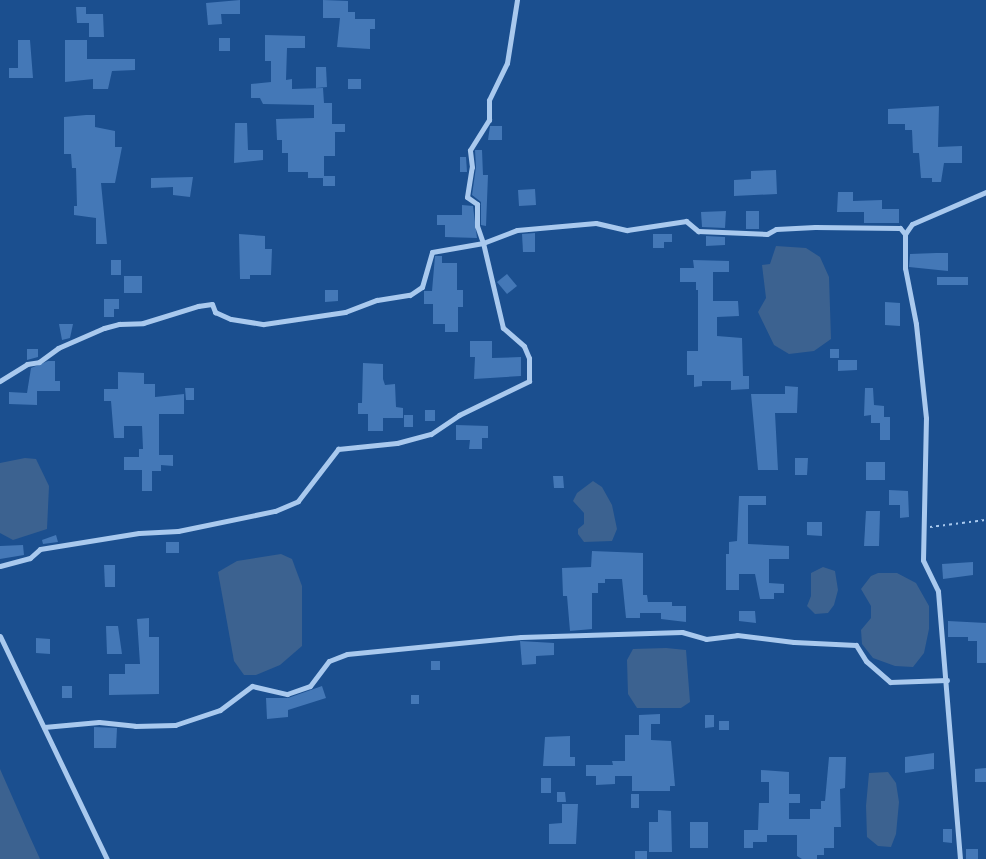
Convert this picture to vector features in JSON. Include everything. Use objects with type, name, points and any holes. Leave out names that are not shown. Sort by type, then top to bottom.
[{"type":"street","points":[[0,566],[30,558],[40,549],[140,533],[178,531],[275,511],[298,501],[338,449],[397,443],[431,434],[459,416],[529,381],[529,358],[524,346],[503,328],[478,226],[477,204],[467,197],[472,167],[470,150],[489,120],[489,100],[507,63],[517,0]]},
{"type":"street","points":[[960,859],[947,680],[938,591],[923,560],[926,418],[916,324],[904,268],[905,234],[912,224],[986,192]]},
{"type":"street","points":[[0,381],[27,364],[39,362],[58,348],[104,328],[119,324],[143,323],[198,306],[212,304],[215,312],[231,319],[264,324],[345,312],[377,300],[410,295],[422,287],[432,252],[483,243],[517,230],[596,222],[627,230],[686,221],[698,231],[767,234],[776,229],[815,227],[900,228],[905,234]]},
{"type":"street","points":[[44,727],[99,722],[175,725],[220,710],[252,686],[287,694],[310,686],[329,661],[347,654],[521,637],[682,632],[706,639],[737,635],[794,642],[856,645],[866,661],[890,682],[947,680]]},
{"type":"street","points":[[0,636],[108,859]]},
{"type":"path","points":[[923,528],[986,520]]},
{"type":"water","points":[[776,246],[806,248],[820,257],[829,277],[831,339],[814,351],[789,354],[774,345],[758,312],[766,298],[762,265],[770,264]]},
{"type":"water","points":[[25,458],[36,459],[49,486],[47,529],[13,540],[0,533],[0,463]]},
{"type":"water","points":[[593,481],[602,487],[612,505],[617,529],[612,541],[584,542],[578,534],[578,529],[584,524],[584,513],[573,501],[577,493]]},
{"type":"water","points":[[281,554],[292,559],[302,586],[302,646],[280,665],[256,675],[244,675],[234,661],[218,572],[237,561]]},
{"type":"water","points":[[823,567],[835,571],[838,590],[834,605],[828,613],[815,614],[807,606],[811,596],[811,573]]},
{"type":"water","points":[[878,573],[897,573],[916,583],[929,606],[929,629],[924,653],[913,667],[895,666],[873,658],[862,644],[861,630],[871,618],[871,606],[861,589],[871,576]]},
{"type":"water","points":[[666,648],[686,650],[690,702],[681,708],[637,708],[628,694],[627,660],[633,649]]},
{"type":"water","points":[[0,769],[30,837],[40,859],[0,859]]},
{"type":"water","points":[[888,772],[896,783],[899,802],[896,834],[891,847],[878,846],[867,837],[866,806],[869,773]]},
{"type":"building","points":[[240,0],[240,14],[221,14],[222,24],[208,25],[206,3]]},
{"type":"building","points":[[323,0],[348,1],[348,12],[355,12],[355,19],[375,19],[375,29],[370,29],[370,49],[337,47],[340,18],[323,18]]},
{"type":"building","points":[[76,7],[86,7],[86,14],[103,14],[104,37],[89,37],[89,23],[77,23]]},
{"type":"building","points":[[265,35],[305,36],[305,48],[287,48],[286,80],[292,79],[292,89],[323,88],[324,103],[332,103],[332,124],[345,124],[345,132],[335,132],[335,156],[324,156],[324,176],[335,176],[335,186],[323,186],[323,178],[308,178],[308,172],[288,172],[288,153],[282,153],[282,140],[277,140],[276,119],[314,118],[314,105],[263,104],[260,98],[251,98],[251,84],[271,82],[271,61],[265,61]]},
{"type":"building","points":[[219,38],[230,38],[230,51],[219,51]]},
{"type":"building","points":[[18,40],[30,40],[33,78],[9,78],[9,68],[18,68]]},
{"type":"building","points":[[65,40],[87,40],[87,59],[135,59],[135,70],[112,71],[108,89],[93,89],[93,79],[65,82]]},
{"type":"building","points":[[316,67],[326,67],[327,87],[316,88]]},
{"type":"building","points":[[348,79],[361,79],[361,89],[348,89]]},
{"type":"building","points":[[939,106],[938,147],[962,146],[962,163],[944,163],[941,182],[932,182],[932,178],[921,178],[919,153],[913,153],[912,130],[905,130],[905,124],[888,124],[888,109]]},
{"type":"building","points":[[95,115],[95,127],[115,131],[115,147],[122,147],[115,183],[101,183],[107,244],[96,244],[96,218],[74,215],[74,206],[77,206],[76,168],[72,168],[71,154],[64,154],[64,117]]},
{"type":"building","points":[[235,123],[247,123],[248,150],[263,150],[263,160],[234,163]]},
{"type":"building","points":[[490,126],[502,126],[502,140],[488,140]]},
{"type":"building","points":[[475,150],[482,150],[483,175],[488,175],[486,226],[481,225],[481,202],[472,195],[476,167]]},
{"type":"building","points":[[460,157],[466,157],[467,172],[460,172]]},
{"type":"building","points":[[776,170],[777,194],[734,196],[734,180],[751,179],[751,171]]},
{"type":"building","points":[[193,177],[190,197],[173,195],[173,187],[151,188],[151,178]]},
{"type":"building","points":[[535,189],[536,205],[519,206],[518,190]]},
{"type":"building","points":[[838,192],[853,192],[853,201],[882,200],[882,209],[899,209],[899,223],[864,223],[864,212],[837,212]]},
{"type":"building","points":[[462,205],[473,206],[477,238],[445,237],[445,225],[437,225],[437,215],[462,215]]},
{"type":"building","points":[[726,211],[725,228],[702,227],[701,212]]},
{"type":"building","points":[[746,211],[759,211],[759,229],[746,229]]},
{"type":"building","points":[[535,233],[535,252],[523,252],[522,234]]},
{"type":"building","points":[[239,234],[265,236],[265,249],[272,249],[271,275],[250,275],[250,279],[240,279]]},
{"type":"building","points":[[653,234],[672,234],[672,242],[664,242],[664,248],[653,248]]},
{"type":"building","points":[[706,236],[725,237],[725,245],[706,246]]},
{"type":"building","points":[[948,253],[948,271],[909,267],[910,254]]},
{"type":"building","points":[[435,256],[442,256],[442,263],[457,263],[457,290],[463,290],[463,307],[458,307],[458,332],[445,332],[445,324],[433,324],[433,304],[424,304],[424,291],[432,291]]},
{"type":"building","points":[[111,260],[121,260],[121,275],[111,275]]},
{"type":"building","points":[[693,260],[729,261],[729,272],[713,272],[713,301],[738,301],[739,316],[717,317],[717,336],[742,338],[743,376],[749,376],[749,389],[731,390],[731,381],[702,381],[702,386],[694,387],[694,375],[687,375],[687,351],[698,351],[698,290],[696,290],[696,282],[680,282],[680,268],[694,268]]},
{"type":"building","points":[[507,274],[517,286],[507,294],[497,282]]},
{"type":"building","points":[[124,276],[142,276],[142,293],[124,293]]},
{"type":"building","points":[[937,277],[968,277],[968,285],[937,285]]},
{"type":"building","points":[[325,290],[338,290],[338,301],[325,302]]},
{"type":"building","points":[[104,299],[119,299],[119,309],[114,309],[114,317],[104,317]]},
{"type":"building","points":[[885,302],[900,303],[900,326],[885,325]]},
{"type":"building","points":[[59,324],[73,324],[70,338],[62,340]]},
{"type":"building","points":[[470,341],[492,341],[492,358],[521,357],[521,376],[474,379],[475,357],[470,357]]},
{"type":"building","points":[[27,349],[38,349],[38,357],[27,360]]},
{"type":"building","points":[[830,349],[839,349],[839,358],[830,358]]},
{"type":"building","points":[[838,360],[857,360],[857,370],[838,371]]},
{"type":"building","points":[[48,361],[55,361],[55,381],[60,381],[60,391],[37,391],[37,405],[9,404],[9,392],[27,393],[31,368]]},
{"type":"building","points":[[363,363],[383,364],[385,385],[395,384],[396,407],[403,408],[403,418],[383,418],[383,431],[368,431],[368,414],[358,414],[358,403],[362,403]]},
{"type":"building","points":[[118,372],[144,373],[144,384],[155,384],[155,397],[184,394],[184,414],[159,414],[159,455],[173,455],[173,466],[161,465],[161,471],[152,471],[152,491],[142,491],[142,470],[124,470],[124,457],[139,457],[139,449],[143,449],[142,426],[124,426],[124,438],[114,438],[111,401],[104,401],[104,389],[118,389]]},
{"type":"building","points":[[785,386],[798,387],[797,413],[775,413],[778,470],[758,470],[751,394],[785,394]]},
{"type":"building","points":[[185,388],[194,388],[194,400],[186,400]]},
{"type":"building","points":[[865,388],[873,388],[874,405],[884,406],[884,417],[890,417],[890,440],[880,440],[880,423],[871,423],[871,415],[864,416]]},
{"type":"building","points":[[425,410],[435,410],[435,421],[425,421]]},
{"type":"building","points":[[404,415],[413,415],[413,427],[404,427]]},
{"type":"building","points":[[456,425],[488,426],[488,438],[482,438],[482,449],[469,449],[470,440],[456,440]]},
{"type":"building","points":[[795,458],[808,458],[807,475],[795,475]]},
{"type":"building","points":[[866,462],[885,462],[885,480],[866,480]]},
{"type":"building","points":[[553,476],[563,476],[564,488],[554,488]]},
{"type":"building","points":[[889,490],[908,491],[909,517],[900,518],[900,505],[889,505]]},
{"type":"building","points":[[739,496],[766,496],[766,505],[748,505],[748,544],[789,546],[789,559],[769,559],[769,583],[784,584],[784,593],[774,593],[774,599],[760,599],[755,574],[739,574],[739,590],[726,590],[726,554],[729,554],[729,542],[737,541]]},
{"type":"building","points":[[866,511],[880,511],[879,546],[864,546]]},
{"type":"building","points":[[807,522],[822,522],[822,536],[807,535]]},
{"type":"building","points":[[56,535],[58,542],[43,544],[42,540]]},
{"type":"building","points":[[166,542],[179,542],[179,553],[166,553]]},
{"type":"building","points":[[23,545],[24,555],[0,559],[0,546]]},
{"type":"building","points":[[592,551],[643,553],[643,595],[647,595],[648,602],[672,602],[672,606],[686,606],[686,622],[661,619],[661,613],[640,613],[640,618],[626,618],[622,579],[605,579],[605,583],[598,583],[598,593],[592,593],[592,629],[570,631],[567,596],[563,596],[562,568],[591,567]]},
{"type":"building","points":[[973,562],[973,575],[943,579],[942,564]]},
{"type":"building","points":[[104,565],[115,565],[115,587],[105,587]]},
{"type":"building","points":[[739,611],[755,611],[756,623],[739,621]]},
{"type":"building","points":[[149,618],[149,637],[159,637],[159,694],[109,695],[109,674],[125,674],[125,664],[140,664],[137,619]]},
{"type":"building","points":[[948,621],[986,623],[986,663],[977,663],[977,641],[968,641],[968,637],[948,637]]},
{"type":"building","points":[[106,626],[118,626],[122,654],[107,654]]},
{"type":"building","points":[[36,638],[50,639],[50,654],[36,653]]},
{"type":"building","points":[[520,641],[554,643],[554,655],[536,656],[536,664],[522,665]]},
{"type":"building","points":[[431,661],[440,661],[440,670],[431,670]]},
{"type":"building","points":[[62,686],[72,686],[72,698],[62,698]]},
{"type":"building","points":[[322,686],[326,698],[288,710],[288,717],[267,719],[266,698],[288,698]]},
{"type":"building","points":[[411,695],[419,695],[419,704],[411,704]]},
{"type":"building","points":[[660,714],[660,724],[651,724],[651,740],[671,741],[675,786],[670,786],[670,791],[632,791],[632,776],[615,776],[615,784],[596,785],[596,776],[586,776],[586,765],[613,765],[612,761],[625,761],[625,735],[639,735],[639,715]]},
{"type":"building","points":[[705,715],[714,715],[714,727],[705,728]]},
{"type":"building","points":[[719,721],[729,721],[729,730],[719,730]]},
{"type":"building","points":[[94,727],[117,728],[116,748],[94,748]]},
{"type":"building","points":[[570,736],[570,757],[575,757],[575,766],[543,766],[545,737]]},
{"type":"building","points":[[934,753],[934,769],[905,773],[905,757]]},
{"type":"building","points":[[829,757],[846,757],[845,788],[840,789],[841,827],[834,827],[834,848],[824,848],[824,855],[817,855],[817,859],[802,859],[797,856],[797,835],[767,835],[767,842],[753,842],[753,848],[744,848],[744,830],[758,830],[759,803],[769,803],[769,782],[761,782],[761,770],[789,772],[789,794],[800,794],[800,803],[789,803],[789,819],[810,819],[810,809],[821,809],[821,801],[825,801]]},
{"type":"building","points":[[986,768],[986,782],[975,782],[975,769]]},
{"type":"building","points":[[541,778],[551,778],[551,793],[541,793]]},
{"type":"building","points":[[557,792],[565,792],[566,802],[557,802]]},
{"type":"building","points":[[631,794],[639,794],[639,808],[631,808]]},
{"type":"building","points":[[562,804],[578,804],[576,844],[549,844],[549,824],[562,823]]},
{"type":"building","points":[[658,810],[671,811],[672,852],[649,852],[649,822],[658,822]]},
{"type":"building","points":[[690,822],[708,822],[708,848],[690,848]]},
{"type":"building","points":[[943,829],[952,829],[952,843],[943,842]]},
{"type":"building","points":[[966,849],[978,849],[978,859],[966,859]]},
{"type":"building","points":[[635,851],[647,851],[647,859],[635,859]]}]
